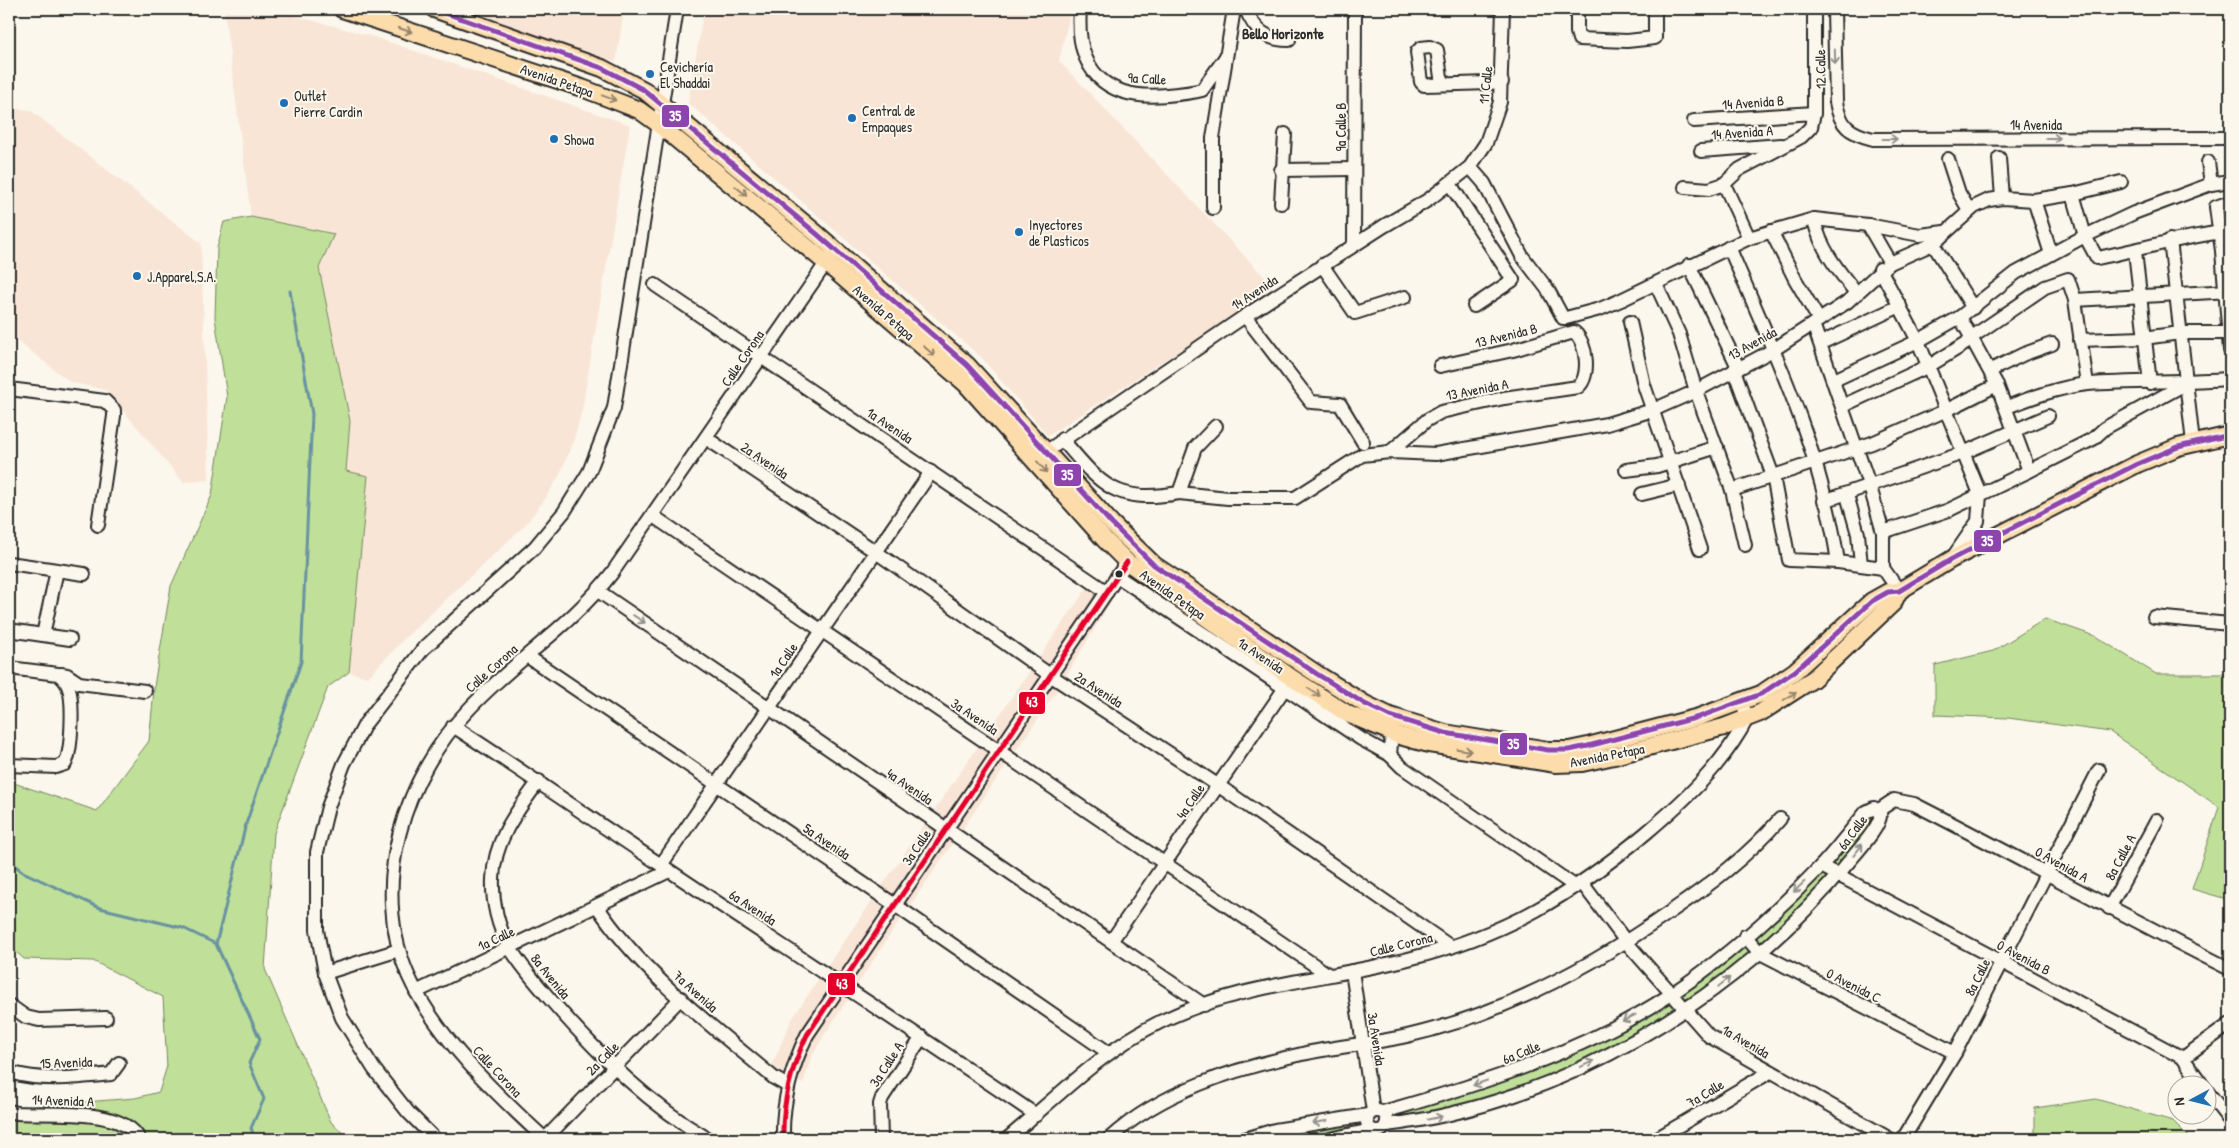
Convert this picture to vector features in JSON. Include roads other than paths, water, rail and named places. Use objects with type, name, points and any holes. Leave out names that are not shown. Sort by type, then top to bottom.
[{"type":"main road","name":"Avenida Petapa","points":[[342,9],[582,88],[639,110],[830,256],[967,365],[1118,531],[1154,564],[1365,704],[1417,726],[1534,748],[1569,750],[1629,736],[1742,702],[1761,694],[1781,682],[1872,601],[1888,592],[1899,591],[1952,559],[2137,464],[2178,447],[2230,435]]},
{"type":"main road","name":"Avenida Petapa","points":[[434,9],[602,68],[630,81],[661,102],[830,256],[966,384],[1104,539],[1127,562],[1288,683],[1348,714],[1392,732],[1429,744],[1537,762],[1570,764],[1614,756],[1747,719],[1776,705],[1814,679],[1893,603],[1899,591]]},
{"type":"street","points":[[436,1139],[408,1112],[374,1069],[342,1018],[325,973],[317,930],[317,852],[328,807],[344,764],[361,732],[423,648],[534,548],[564,512],[589,472],[614,408],[677,9]]},
{"type":"street","name":"9a Calle","points":[[1080,9],[1081,40],[1088,62],[1105,84],[1129,95],[1160,96],[1202,90],[1225,58]]},
{"type":"street","name":"9a Calle","points":[[1213,208],[1213,138],[1234,9]]},
{"type":"street","points":[[1246,9],[1257,29],[1270,38],[1289,40]]},
{"type":"street","name":"9a Calle B","points":[[1354,245],[1356,9]]},
{"type":"street","name":"11 Calle","points":[[1473,163],[1494,123],[1500,102],[1502,82],[1502,9]]},
{"type":"street","points":[[1577,13],[1579,39],[1652,40],[1655,38],[1655,9]]},
{"type":"street","name":"12 Calle","points":[[1814,9],[1814,113]]},
{"type":"street","name":"12 Calle","points":[[1834,9],[1836,102],[1838,114],[1845,126]]},
{"type":"street","points":[[1445,84],[1502,82]]},
{"type":"street","points":[[1685,187],[1709,189],[1724,184],[1740,169],[1807,133],[1811,127],[1814,113]]},
{"type":"street","name":"14 Avenida B","points":[[1694,121],[1814,113]]},
{"type":"street","name":"14 Avenida","points":[[1845,126],[1857,135],[1873,139],[2230,138]]},
{"type":"street","points":[[1281,203],[1281,170],[1285,134]]},
{"type":"street","name":"14 Avenida A","points":[[1701,151],[1785,144]]},
{"type":"street","points":[[1999,158],[2002,198]]},
{"type":"street","points":[[1948,159],[1959,193],[1969,210]]},
{"type":"street","points":[[2208,162],[2211,184]]},
{"type":"street","points":[[1473,163],[1522,256],[1548,290],[1563,318],[1600,309],[1656,284],[1690,265],[1749,238],[1814,219],[1868,225],[1920,236],[1944,232]]},
{"type":"street","name":"14 Avenida","points":[[1047,451],[1245,316],[1450,184],[1473,163]]},
{"type":"street","points":[[1281,170],[1354,169]]},
{"type":"street","points":[[1834,380],[1918,341],[1960,317],[2016,273],[2085,236],[2134,214],[2211,184],[2230,181]]},
{"type":"street","name":"13 Avenida","points":[[1362,449],[1436,454],[1607,424],[1653,410],[1696,391],[1736,368],[1773,350],[1856,294],[1885,266],[1933,244],[1969,210],[1989,200],[2002,198],[2034,200],[2073,194],[2121,182]]},
{"type":"street","points":[[1450,184],[1513,280],[1474,306]]},
{"type":"street","points":[[1724,184],[1749,238]]},
{"type":"street","points":[[2073,194],[2085,236],[2097,258],[2135,251],[2170,240],[2225,231]]},
{"type":"street","points":[[2034,200],[2051,254]]},
{"type":"street","points":[[2230,202],[2216,206],[2225,231],[2230,350]]},
{"type":"street","points":[[1814,219],[1817,234],[1825,252],[1856,294]]},
{"type":"street","points":[[1868,225],[1900,306],[1929,366],[1980,494],[1978,521],[1952,559]]},
{"type":"street","points":[[1771,231],[1816,322],[1821,343],[1858,448],[1883,532],[1883,568],[1899,591]]},
{"type":"street","points":[[2170,240],[2194,443]]},
{"type":"street","points":[[1933,244],[1973,308]]},
{"type":"street","points":[[1729,247],[1803,420],[1838,562]]},
{"type":"street","points":[[2135,251],[2150,383]]},
{"type":"street","name":"Calle Corona","points":[[545,1139],[461,1053],[416,992],[399,950],[395,931],[393,881],[400,829],[418,781],[431,757],[453,726],[470,707],[573,616],[598,591],[653,516],[830,256]]},
{"type":"street","points":[[1690,265],[1736,368],[1773,476],[1789,560],[1838,562],[1883,568]]},
{"type":"street","points":[[1322,266],[1355,313],[1405,297]]},
{"type":"street","points":[[1842,406],[1929,366],[1973,338],[2045,287],[2063,279],[2069,280],[2075,300],[2087,384]]},
{"type":"street","points":[[1656,284],[1679,334],[1696,391],[1732,490],[1745,545]]},
{"type":"street","name":"1a Avenida","points":[[655,285],[1107,592]]},
{"type":"street","points":[[2075,300],[2228,292]]},
{"type":"street","points":[[1821,343],[1900,306]]},
{"type":"street","points":[[1062,439],[1098,478],[1120,492],[1134,497],[1152,498],[1179,493],[1228,498],[1294,498],[1362,449],[1340,404],[1311,402],[1245,316]]},
{"type":"street","points":[[1960,317],[1991,370],[2007,407],[2029,471]]},
{"type":"street","points":[[1630,322],[1644,385],[1672,461],[1700,549]]},
{"type":"street","name":"13 Avenida B","points":[[1440,366],[1513,350],[1574,332],[1578,335],[1583,347],[1586,367],[1582,384]]},
{"type":"street","points":[[2080,340],[2144,338],[2180,333],[2230,333]]},
{"type":"street","points":[[1991,370],[2024,354],[2052,344]]},
{"type":"street","points":[[2007,407],[2053,390],[2087,384],[2187,383],[2230,379]]},
{"type":"street","points":[[1883,532],[1949,510],[2029,471],[2093,439],[2105,428],[2187,383]]},
{"type":"street","name":"13 Avenida A","points":[[1390,452],[1427,420],[1441,412],[1504,398],[1578,388],[1582,384]]},
{"type":"street","points":[[1732,490],[1813,461],[1858,448],[1947,410],[1997,385]]},
{"type":"street","points":[[9,389],[105,401],[110,404],[114,416],[98,525]]},
{"type":"street","points":[[1824,501],[1848,495],[1964,453],[2014,429],[2048,416]]},
{"type":"street","points":[[1179,493],[1195,448],[1216,426]]},
{"type":"street","name":"2a Avenida","points":[[706,438],[876,552],[1050,676],[1219,786],[1451,947]]},
{"type":"street","points":[[1626,470],[1672,461],[1717,447]]},
{"type":"street","name":"1a Calle","points":[[416,992],[596,906],[665,868],[717,784],[931,472]]},
{"type":"street","points":[[1642,494],[1679,486]]},
{"type":"street","points":[[1848,495],[1858,534],[1862,565]]},
{"type":"street","name":"3a Avenida","points":[[653,516],[822,629],[1164,866],[1328,975]]},
{"type":"street","name":"3a Calle","points":[[784,1139],[783,1120],[788,1086],[795,1060],[807,1035],[1127,562]]},
{"type":"street","points":[[9,563],[84,574]]},
{"type":"street","points":[[43,635],[57,570]]},
{"type":"street","name":"1a Avenida","points":[[1117,576],[1288,683],[1361,739],[1390,755],[1402,767],[1579,885],[1626,943],[1714,1040],[1890,1139]]},
{"type":"street","name":"4a Avenida","points":[[598,591],[1204,1004]]},
{"type":"street","points":[[2154,617],[2230,624]]},
{"type":"street","points":[[9,630],[70,639]]},
{"type":"street","name":"5a Avenida","points":[[527,656],[895,905],[1109,1053]]},
{"type":"street","points":[[9,668],[67,675],[79,683],[146,692]]},
{"type":"street","points":[[9,764],[56,767],[62,766],[67,761],[70,746],[71,696],[68,686],[58,674]]},
{"type":"street","name":"4a Calle","points":[[1112,940],[1288,683]]},
{"type":"street","points":[[1742,702],[1747,719]]},
{"type":"street","name":"Calle Corona","points":[[1007,1139],[1109,1053],[1160,1022],[1204,1004],[1258,988],[1352,971],[1451,947],[1498,930],[1535,913],[1579,885],[1638,839],[1699,786],[1726,755],[1747,719]]},
{"type":"street","name":"6a Avenida","points":[[453,726],[539,781],[665,868],[842,983],[1036,1115]]},
{"type":"street","points":[[1390,755],[1392,732]]},
{"type":"street","name":"8a Calle","points":[[1903,1139],[1955,1053],[2099,770]]},
{"type":"street","name":"8a Avenida","points":[[539,781],[513,817],[502,837],[496,857],[493,879],[494,900],[499,924],[510,948],[541,988],[613,1068],[661,1106],[708,1139]]},
{"type":"street","name":"0 Avenida A","points":[[1879,810],[1894,800],[1906,801],[2048,872],[2109,908],[2230,969]]},
{"type":"street","name":"6a Calle","points":[[1245,1139],[1311,1123],[1377,1123],[1446,1116],[1518,1093],[1612,1052],[1686,1009],[1760,953],[1837,876],[1878,823],[1881,817],[1879,810],[1872,808],[1866,812],[1821,866],[1745,936],[1671,994],[1609,1028],[1548,1058],[1377,1123],[1330,1139]]},
{"type":"street","points":[[1109,1139],[1178,1092],[1230,1074],[1302,1054],[1408,1036],[1470,1018],[1534,993],[1626,943],[1724,875],[1780,818]]},
{"type":"street","name":"8a Calle A","points":[[2109,908],[2157,820]]},
{"type":"street","name":"0 Avenida B","points":[[1821,866],[2183,1058],[2196,1076]]},
{"type":"street","name":"7a Avenida","points":[[596,906],[638,957],[681,998],[768,1073],[788,1086]]},
{"type":"street","name":"0 Avenida C","points":[[1745,936],[1760,953],[1955,1053]]},
{"type":"street","points":[[325,973],[399,950]]},
{"type":"street","name":"3a Avenida","points":[[1352,971],[1377,1123]]},
{"type":"street","name":"2a Calle","points":[[545,1139],[681,998]]},
{"type":"street","points":[[9,1005],[26,1017],[38,1020],[106,1018]]},
{"type":"street","points":[[2183,1058],[2230,1024]]},
{"type":"street","name":"3a Calle A","points":[[881,1139],[880,1104],[882,1098],[922,1037]]},
{"type":"street","name":"15 Avenida","points":[[9,1072],[35,1078],[59,1079],[111,1074],[119,1063]]},
{"type":"street","name":"7a Calle","points":[[1656,1139],[1770,1072]]},
{"type":"street","points":[[1510,1073],[1518,1093]]},
{"type":"street","points":[[2216,1103],[2230,1121]]},
{"type":"street","name":"14 Avenida A","points":[[9,1111],[17,1114],[103,1116],[127,1125],[139,1139]]},
{"type":"waterway","points":[[255,1139],[251,1128],[264,1099],[249,1063],[260,1039],[216,944],[246,824],[301,662],[312,414],[290,291]]},
{"type":"waterway","points":[[9,861],[23,872],[100,908],[183,928],[216,944]]},
{"type":"place","name":"Cevichería El Shaddai","points":[[650,74]]},
{"type":"place","name":"Outlet Pierre Cardin","points":[[284,103]]},
{"type":"place","name":"Central de Empaques","points":[[852,118]]},
{"type":"place","name":"Showa","points":[[554,139]]},
{"type":"place","name":"Inyectores de Plasticos","points":[[1019,232]]},
{"type":"place","name":"J.Apparel,S.A.","points":[[137,276]]},
{"type":"district","name":"Bello Horizonte","points":[[1283,33]]}]
